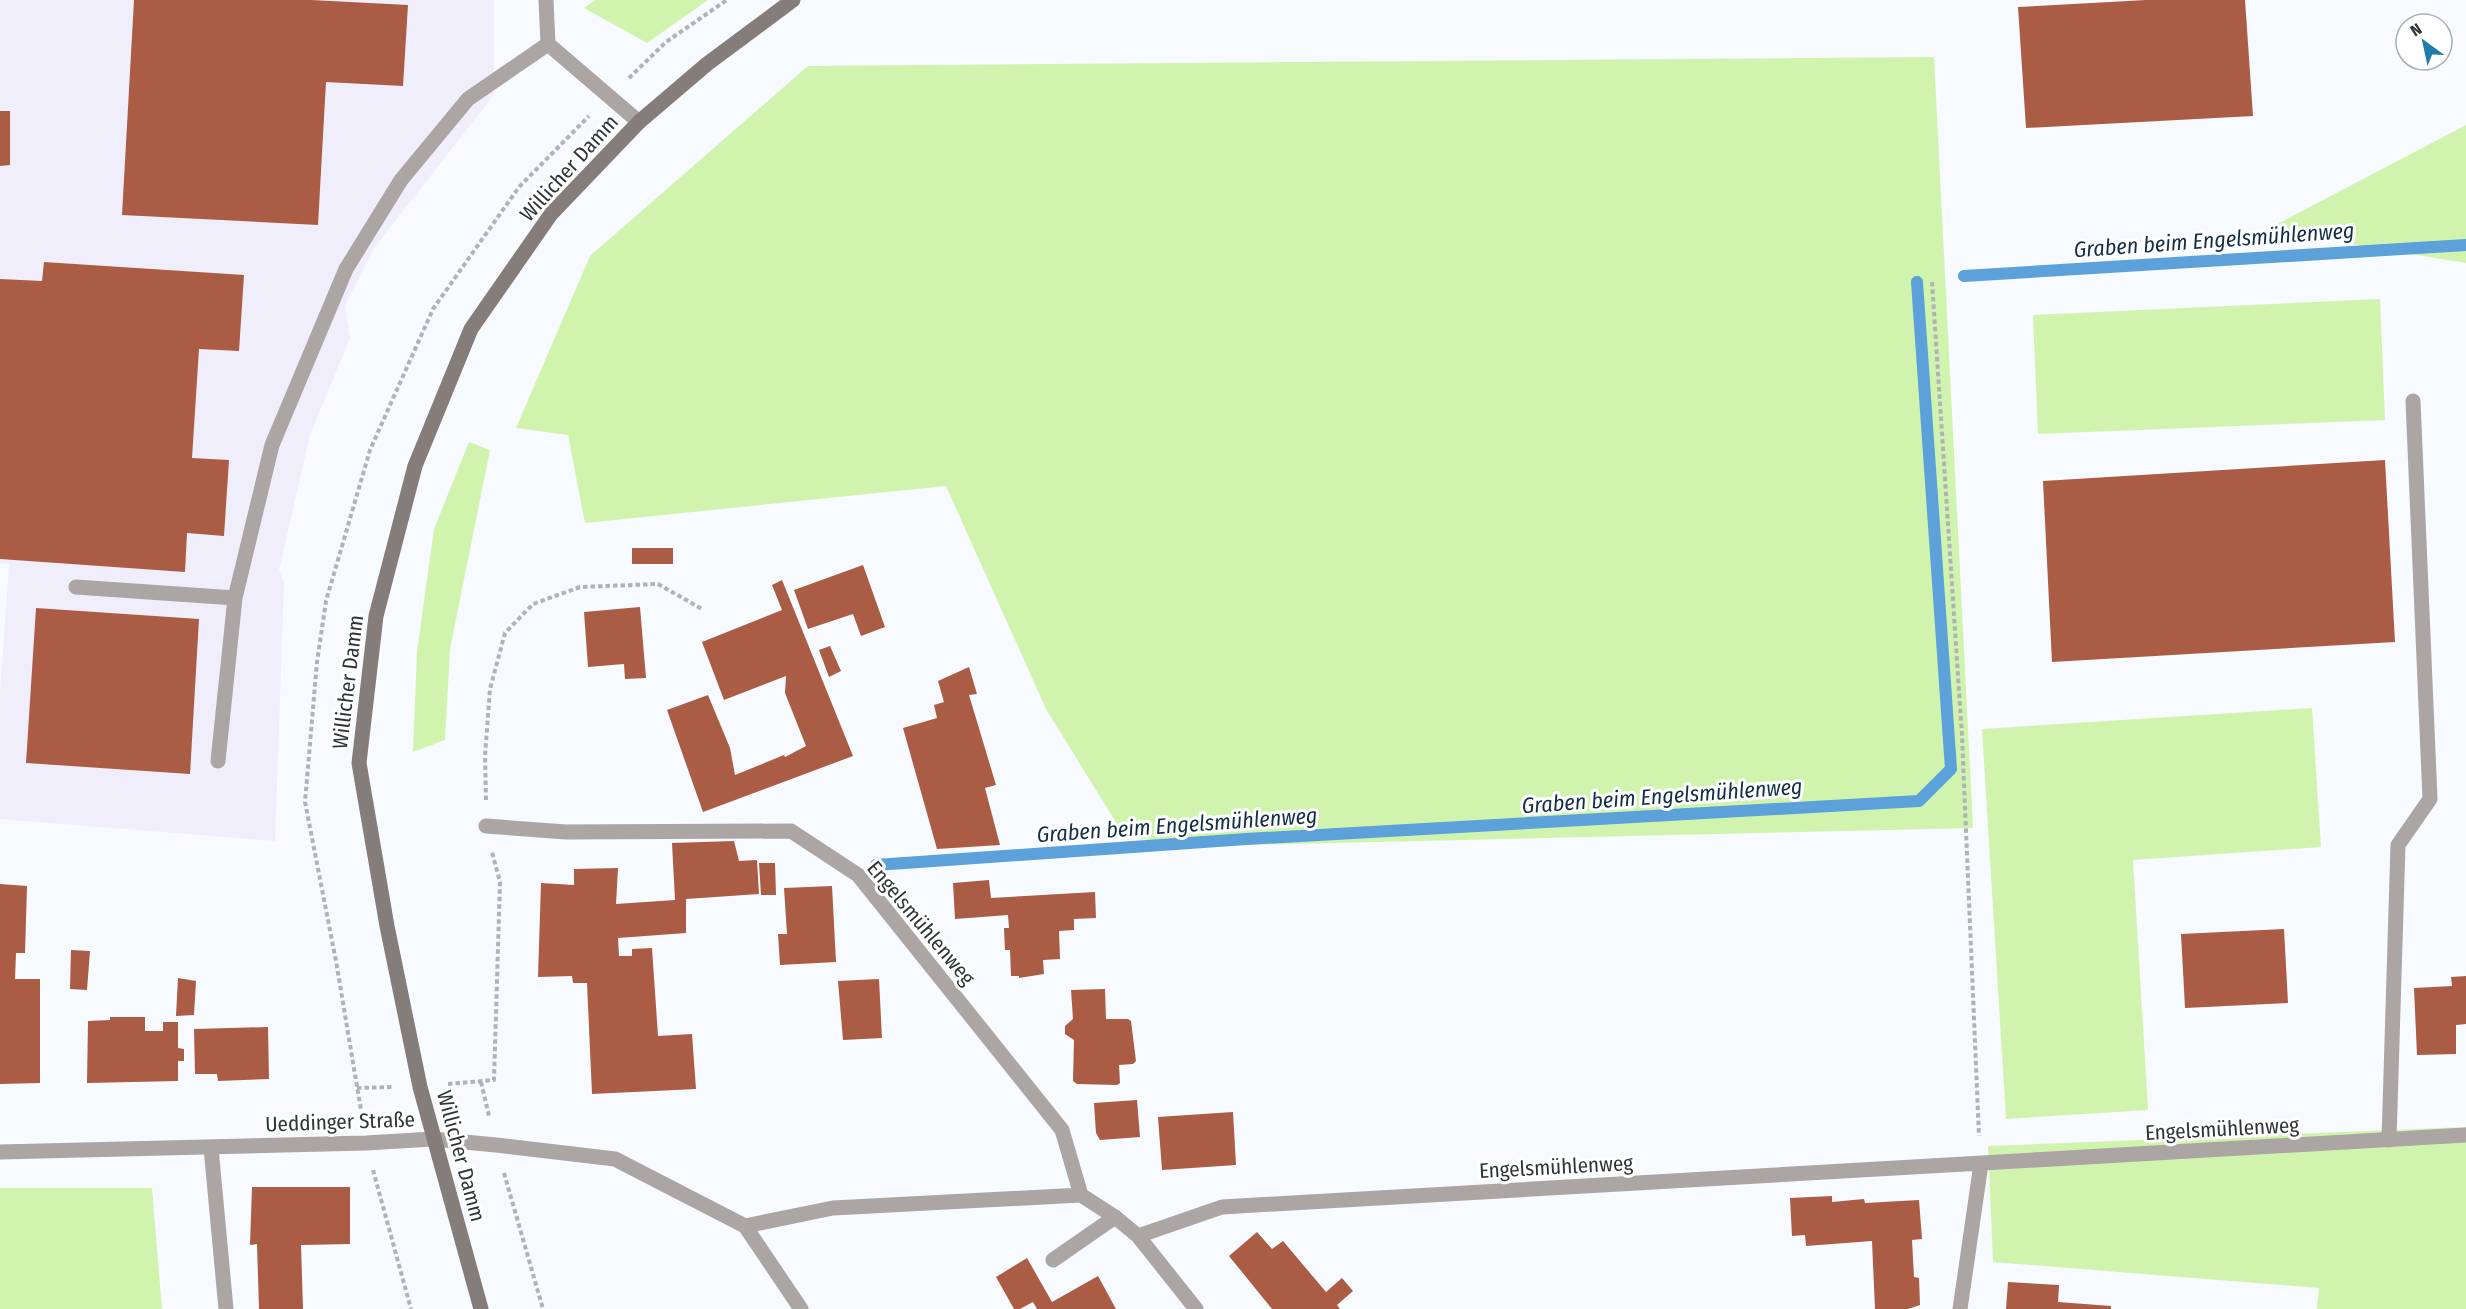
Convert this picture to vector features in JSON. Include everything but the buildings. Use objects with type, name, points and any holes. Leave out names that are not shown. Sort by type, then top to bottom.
[{"type":"main road","name":"Willicher Damm","points":[[481,1309],[433,1139],[387,926],[359,763],[376,616],[415,466],[471,329],[551,214],[639,122],[706,64],[794,0]]},
{"type":"street","points":[[218,761],[235,598],[272,445],[346,268],[402,180],[468,99],[548,44],[546,0]]},
{"type":"street","name":"Willicher Damm","points":[[548,44],[639,122]]},
{"type":"street","points":[[2390,1140],[2398,845],[2430,799],[2413,401]]},
{"type":"street","points":[[76,587],[235,598]]},
{"type":"street","name":"Engelsmühlenweg","points":[[486,826],[566,832],[791,831],[858,875],[1062,1130],[1081,1195]]},
{"type":"street","name":"Engelsmühlenweg","points":[[1138,1236],[1222,1207],[2466,1135]]},
{"type":"street","name":"Ueddinger Straße","points":[[0,1152],[211,1148],[433,1139],[496,1144],[615,1159],[746,1226],[801,1309]]},
{"type":"street","points":[[211,1148],[226,1309]]},
{"type":"street","points":[[1960,1309],[1980,1164]]},
{"type":"street","points":[[746,1226],[833,1208],[1081,1195],[1115,1217],[1138,1236],[1196,1309]]},
{"type":"street","points":[[1053,1260],[1115,1217]]},
{"type":"path","points":[[1932,282],[1962,735],[1980,1164]]},
{"type":"path","points":[[543,1309],[496,1144],[481,1082],[494,1080],[500,882],[486,826],[485,756],[490,689],[505,633],[533,604],[580,587],[658,584],[702,609]]},
{"type":"path","points":[[366,1143],[411,1309]]},
{"type":"shaded area","points":[[0,0],[494,0],[494,95],[374,248],[345,305],[350,338],[310,435],[279,570],[284,582],[275,841],[0,819],[0,693],[9,564],[0,563]]},
{"type":"green space","points":[[595,0],[708,0],[647,43],[584,8]]},
{"type":"green space","points":[[1934,57],[1973,828],[1204,846],[1125,837],[1046,709],[946,486],[585,523],[568,435],[516,428],[590,256],[808,66]]},
{"type":"green space","points":[[2466,125],[2466,263],[2266,230]]},
{"type":"green space","points":[[2380,299],[2385,420],[2038,434],[2033,315]]},
{"type":"green space","points":[[469,442],[490,450],[450,649],[445,740],[413,752],[417,652],[434,529]]},
{"type":"green space","points":[[2312,708],[2321,847],[2133,860],[2148,1110],[2006,1119],[1982,729]]},
{"type":"green space","points":[[2466,1127],[2466,1309],[2317,1309],[2319,1288],[1993,1262],[1988,1146]]},
{"type":"green space","points":[[0,1188],[152,1188],[162,1309],[0,1309]]},
{"type":"waterway","name":"Graben beim Engelsmühlenweg","points":[[1964,276],[2466,245]]},
{"type":"waterway","name":"Graben beim Engelsmühlenweg","points":[[876,865],[1246,839],[1919,801],[1951,769],[1917,282]]}]
